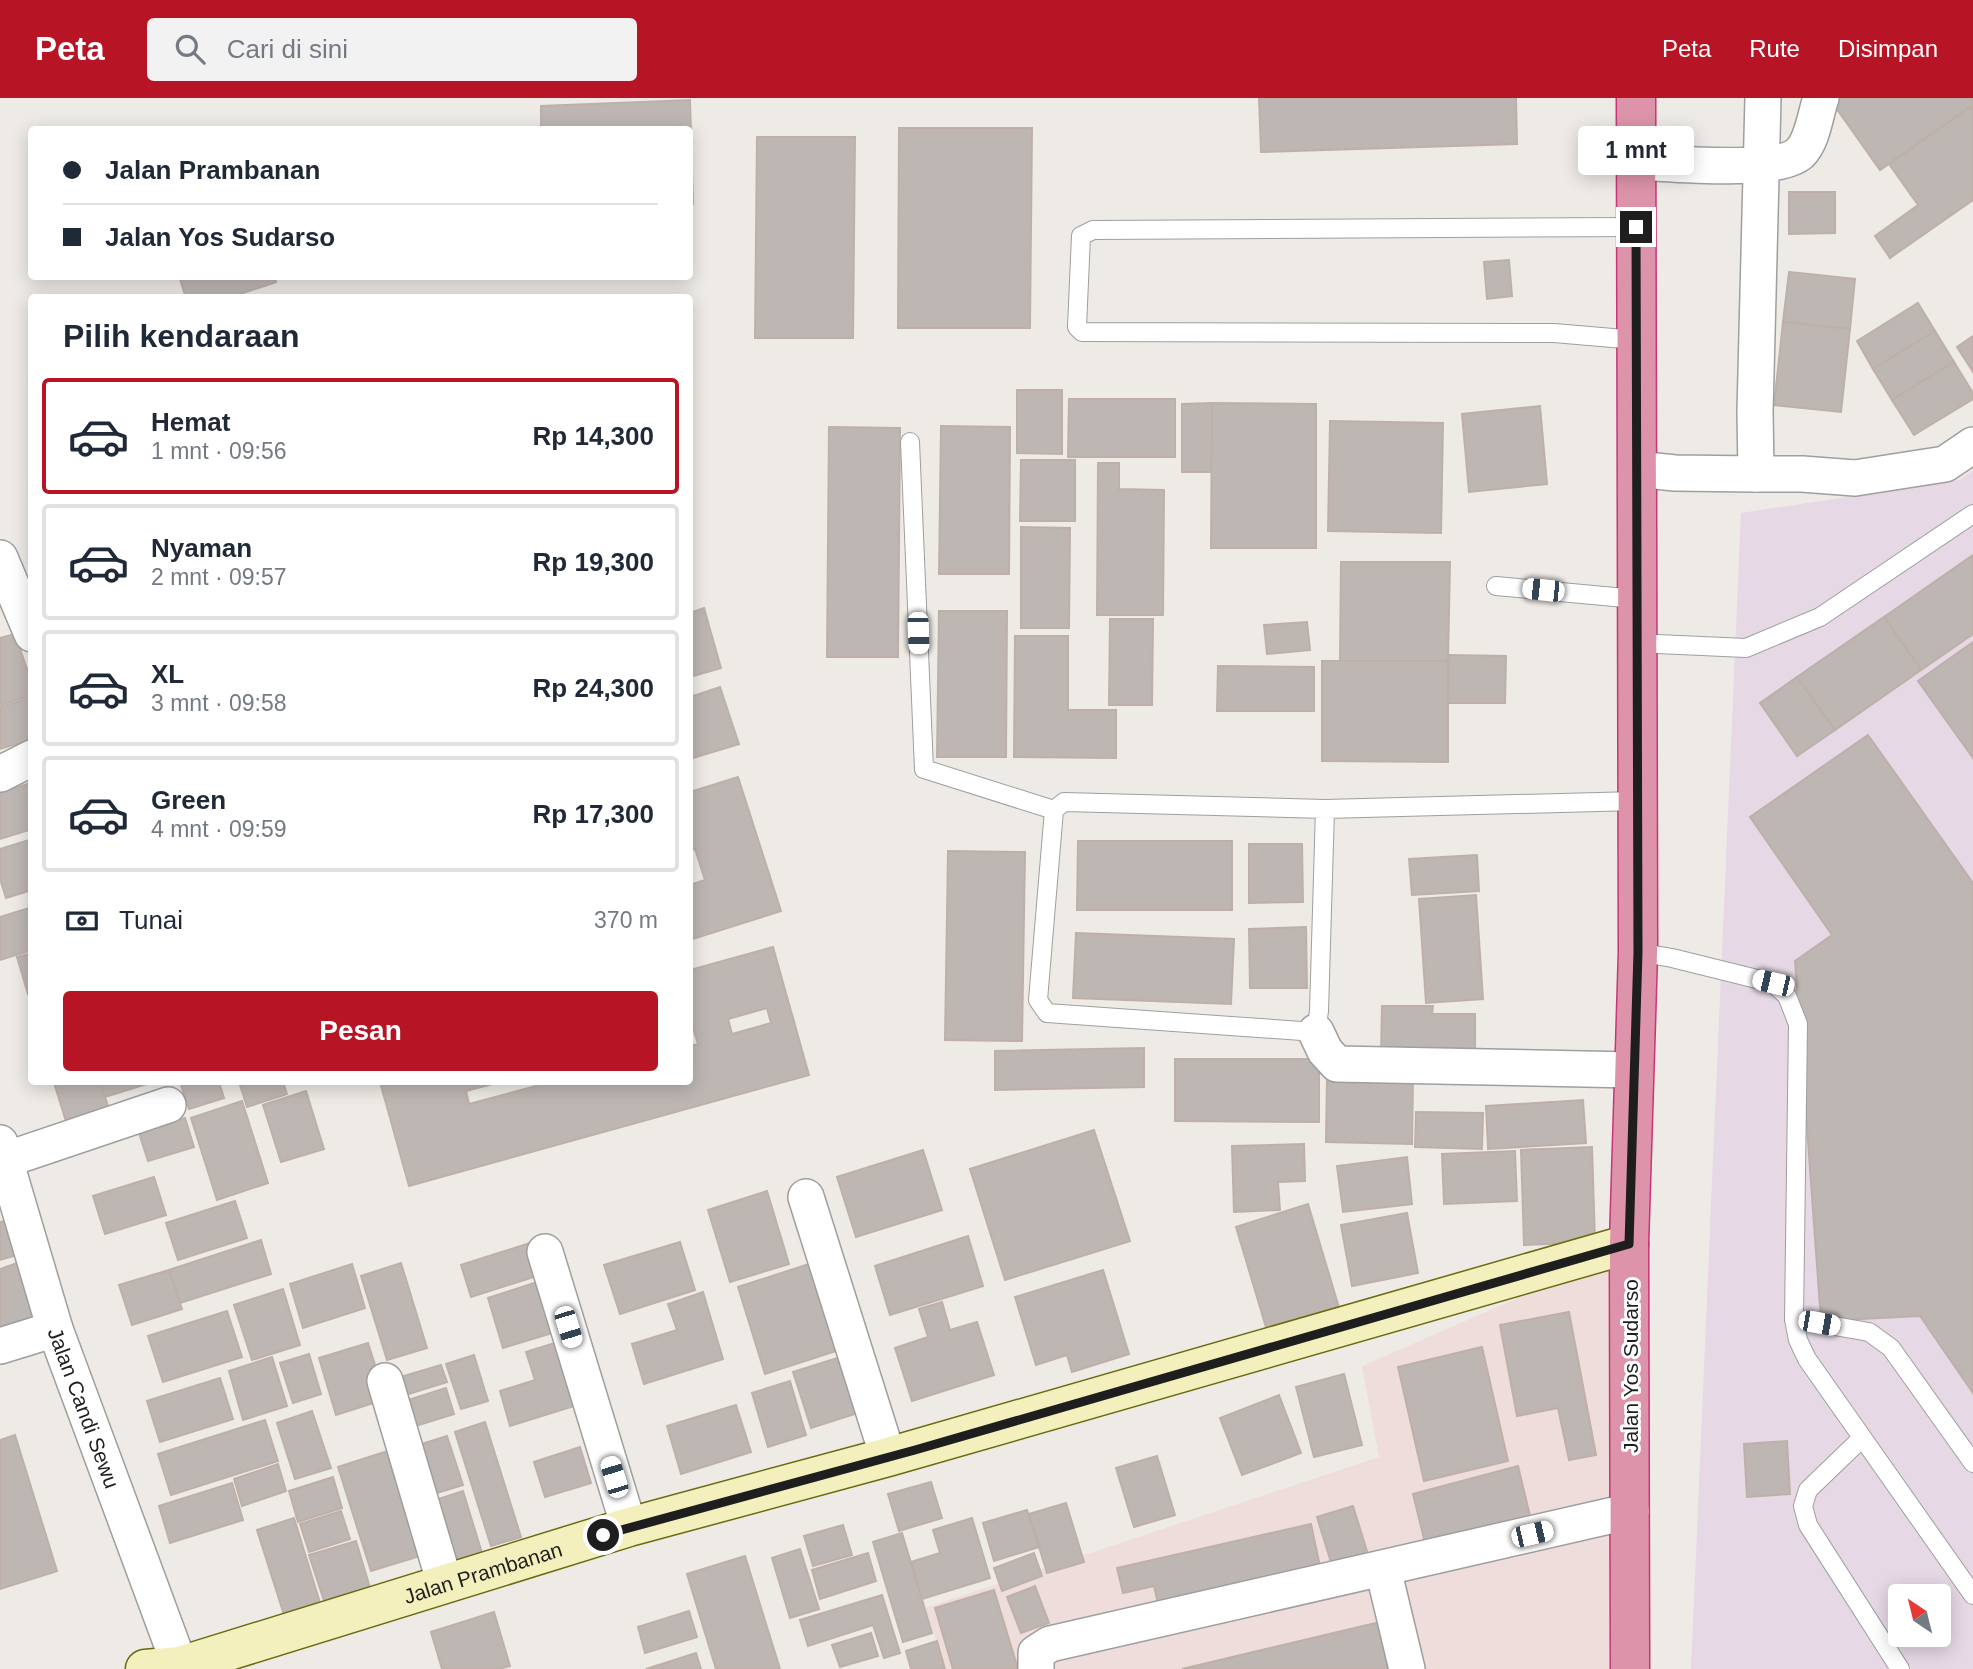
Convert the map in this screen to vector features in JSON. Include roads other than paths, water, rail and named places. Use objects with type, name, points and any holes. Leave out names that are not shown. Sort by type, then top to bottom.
[{"type":"highway","name":"Jalan Yos Sudarso","points":[[1630,1669],[1629,1244],[1638,952],[1635,643],[1636,98]]},
{"type":"street","points":[[1756,474],[1755,412],[1763,98]]},
{"type":"street","points":[[1636,162],[1762,165],[1786,161],[1800,152],[1811,133],[1821,98]]},
{"type":"street","points":[[1636,469],[1675,473],[1802,474],[1854,478],[1945,464],[1973,445]]},
{"type":"street","points":[[0,558],[28,624]]},
{"type":"street","points":[[0,774],[28,760]]},
{"type":"street","points":[[1316,1032],[1325,1051],[1337,1064],[1633,1070]]},
{"type":"street","points":[[3,1152],[168,1105]]},
{"type":"street","name":"Jalan Candi Sewu","points":[[3,1152],[55,1329],[169,1668]]},
{"type":"street","points":[[806,1197],[888,1457]]},
{"type":"street","name":"Jalan Prambanan","points":[[169,1668],[629,1527],[888,1457],[1629,1244]]},
{"type":"street","points":[[545,1252],[629,1527]]},
{"type":"street","points":[[0,1346],[55,1329]]},
{"type":"street","points":[[385,1381],[445,1584]]},
{"type":"street","points":[[1037,1669],[1036,1653],[1050,1644],[1631,1511]]},
{"type":"street","points":[[1383,1569],[1407,1669]]},
{"type":"lane","points":[[1636,227],[1093,230],[1081,236],[1077,327],[1082,332],[1554,333],[1636,340]]},
{"type":"lane","points":[[910,442],[924,769],[1054,810]]},
{"type":"lane","points":[[1635,643],[1746,648],[1820,617],[1973,514]]},
{"type":"lane","points":[[1496,586],[1636,598]]},
{"type":"lane","points":[[1325,809],[1319,1011],[1316,1032],[1047,1013],[1038,1000],[1054,810],[1064,802],[1325,809],[1636,801]]},
{"type":"lane","points":[[1638,952],[1773,983],[1787,996],[1798,1024],[1794,1319],[1798,1340],[1807,1359],[1973,1595]]},
{"type":"lane","points":[[1794,1319],[1869,1332],[1891,1348],[1973,1463]]},
{"type":"lane","points":[[1862,1438],[1808,1490],[1803,1506],[1808,1525],[1900,1669]]}]
